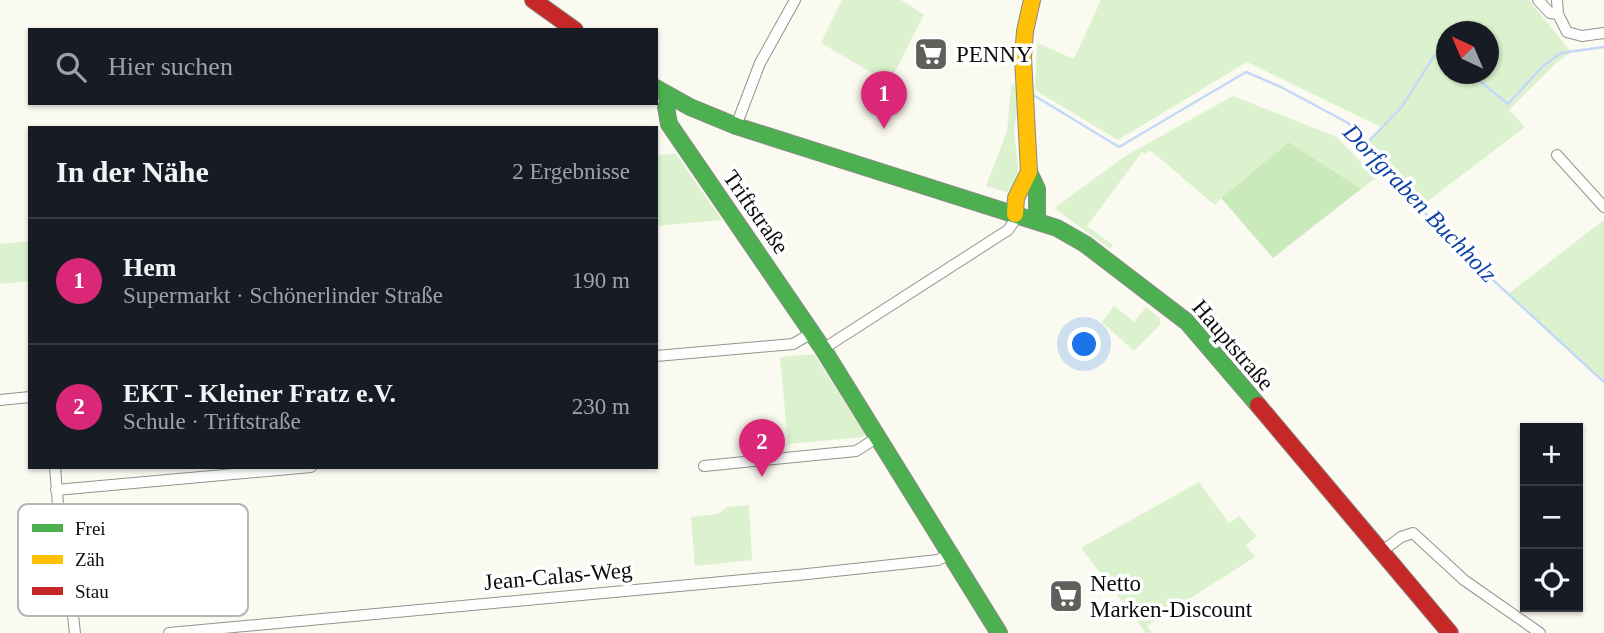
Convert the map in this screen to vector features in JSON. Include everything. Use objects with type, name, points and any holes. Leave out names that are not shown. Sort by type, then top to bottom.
[{"type":"main road","points":[[533,0],[572,28]]},
{"type":"main road","points":[[1015,214],[1016,198],[1029,172],[1023,57],[1032,0]]},
{"type":"main road","name":"Hauptstraße","points":[[663,92],[700,112],[736,126],[1037,220],[1085,244],[1187,322],[1450,633]]},
{"type":"main road","name":"Triftstraße","points":[[663,92],[669,124],[812,332],[999,633]]},
{"type":"main road","points":[[1029,172],[1036,181],[1037,220]]},
{"type":"street","points":[[736,126],[760,63],[795,0]]},
{"type":"street","points":[[1538,0],[1550,13],[1558,14]]},
{"type":"street","points":[[1557,0],[1558,14],[1567,32],[1582,36],[1604,33]]},
{"type":"street","points":[[1558,155],[1562,163],[1604,207]]},
{"type":"street","points":[[823,349],[1008,230],[1015,214]]},
{"type":"street","points":[[658,356],[793,344],[812,332]]},
{"type":"street","points":[[0,400],[28,397]]},
{"type":"street","points":[[704,466],[856,451],[878,437]]},
{"type":"street","points":[[55,469],[58,504]]},
{"type":"street","points":[[56,490],[289,469]]},
{"type":"street","points":[[1381,552],[1401,537],[1413,533],[1480,593],[1540,633]]},
{"type":"street","name":"Jean-Calas-Weg","points":[[169,633],[798,575],[938,559],[950,554]]},
{"type":"green space","points":[[842,0],[901,0],[924,15],[889,83],[821,43]]},
{"type":"green space","points":[[1101,0],[1529,0],[1571,52],[1556,63],[1509,110],[1525,127],[1420,207],[1366,144],[1381,127],[1247,62],[1118,140],[1035,90],[1037,43],[1074,59]]},
{"type":"green space","points":[[1013,84],[1018,85],[1014,130],[1019,176],[1012,189],[1007,192],[986,186],[1007,131]]},
{"type":"green space","points":[[1233,96],[1337,137],[1376,178],[1361,189],[1289,142],[1215,205],[1149,150],[1145,154],[1142,152],[1087,226],[1113,245],[1110,249],[1054,208],[1127,155]]},
{"type":"green space","points":[[1289,142],[1361,189],[1273,258],[1221,198]]},
{"type":"green space","points":[[676,154],[722,220],[658,226],[658,155]]},
{"type":"green space","points":[[1604,220],[1604,381],[1508,294]]},
{"type":"green space","points":[[28,241],[28,281],[0,284],[0,244]]},
{"type":"green space","points":[[1114,306],[1134,322],[1146,307],[1160,318],[1160,325],[1134,351],[1102,322]]},
{"type":"green space","points":[[814,354],[865,434],[863,437],[788,444],[780,357]]},
{"type":"green space","points":[[1199,482],[1229,523],[1239,516],[1257,536],[1246,545],[1255,557],[1147,626],[1152,633],[1146,633],[1081,548]]},
{"type":"green space","points":[[749,505],[752,560],[695,566],[691,517],[718,514],[727,507]]},
{"type":"waterway","points":[[1483,84],[1508,104],[1543,66],[1561,53],[1604,47]]},
{"type":"waterway","points":[[1366,144],[1401,108],[1436,55]]},
{"type":"waterway","name":"Dorfgraben Buchholz","points":[[1035,96],[1119,147],[1246,72],[1281,87],[1348,123],[1444,235],[1604,382]]},
{"type":"traffic: fast","points":[[658,89],[690,107],[736,126],[1057,228],[1085,244],[1187,322],[1258,405]]},
{"type":"traffic: fast","points":[[670,97],[666,107],[669,124],[823,349],[999,633]]},
{"type":"traffic: fast","points":[[1029,172],[1037,189],[1037,220]]},
{"type":"traffic: slow","points":[[1015,214],[1016,198],[1029,172],[1023,57],[1032,0]]},
{"type":"traffic: jam","points":[[533,0],[572,28]]},
{"type":"traffic: jam","points":[[1258,405],[1450,633]]},
{"type":"place","name":"PENNY","points":[[931,54]]},
{"type":"place","name":"Hem","points":[[884,129]]},
{"type":"place","name":"EKT - Kleiner Fratz e.V.","points":[[762,477]]},
{"type":"place","name":"Netto Marken-Discount","points":[[1066,596]]}]
